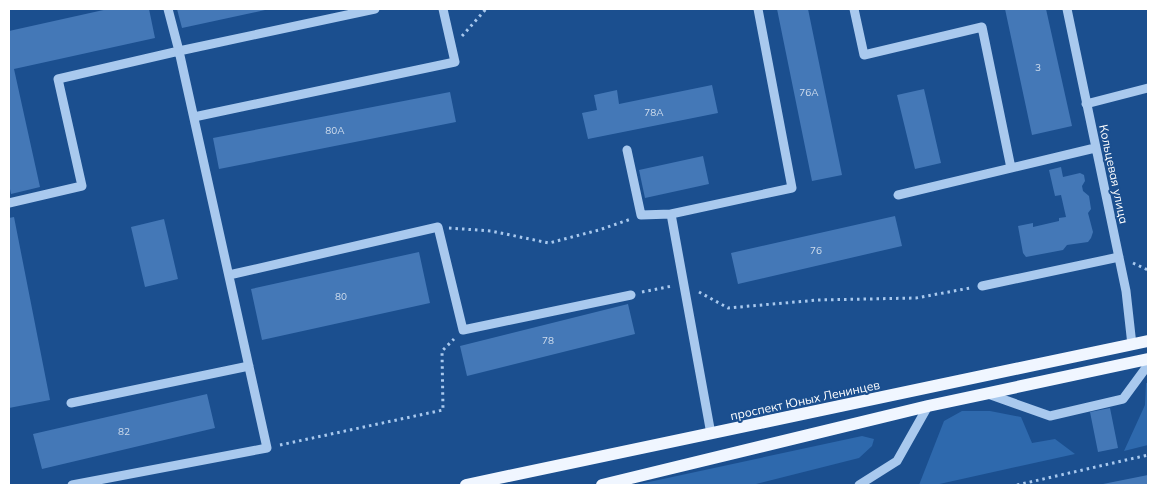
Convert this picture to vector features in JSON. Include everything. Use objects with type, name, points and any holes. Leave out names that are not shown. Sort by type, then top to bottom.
[{"type":"main road","name":"проспект Юных Ленинцев","points":[[466,485],[514,480],[711,434],[1148,341]]},
{"type":"main road","points":[[602,485],[928,406],[1148,359]]},
{"type":"street","points":[[72,485],[267,448],[194,117],[168,9]]},
{"type":"street","points":[[9,202],[82,186],[58,79],[375,9]]},
{"type":"street","points":[[194,117],[455,62],[443,9]]},
{"type":"street","points":[[627,150],[641,215],[672,214],[792,188],[758,9]]},
{"type":"street","points":[[854,9],[864,55],[982,27],[1011,168]]},
{"type":"street","name":"Кольцевая улица","points":[[1067,9],[1126,291],[1132,345]]},
{"type":"street","points":[[1086,104],[1148,88]]},
{"type":"street","points":[[898,195],[1095,148]]},
{"type":"street","points":[[672,214],[711,434]]},
{"type":"street","points":[[229,275],[438,228],[463,330],[631,294]]},
{"type":"street","points":[[982,286],[1119,258]]},
{"type":"street","points":[[987,394],[1050,416],[1123,400],[1148,365]]},
{"type":"street","points":[[71,403],[249,366]]},
{"type":"street","points":[[859,485],[897,461],[928,406]]},
{"type":"path","points":[[452,48],[486,9]]},
{"type":"path","points":[[438,228],[491,231],[549,243],[598,230],[641,215]]},
{"type":"path","points":[[631,294],[684,284],[728,308],[818,300],[916,298],[982,286]]},
{"type":"path","points":[[267,448],[443,410],[442,351],[463,330]]},
{"type":"path","points":[[1017,485],[1148,455]]},
{"type":"shaded area","points":[[1146,383],[1148,383],[1148,445],[1124,451],[1145,405]]},
{"type":"shaded area","points":[[962,411],[990,411],[1021,417],[1032,443],[1055,439],[1075,454],[935,485],[919,485],[944,421]]},
{"type":"shaded area","points":[[862,436],[874,439],[872,446],[859,458],[752,485],[635,485]]},
{"type":"building","points":[[108,9],[149,9],[155,38],[14,69],[40,187],[11,194],[9,184],[9,31]]},
{"type":"building","points":[[177,9],[265,9],[265,10],[182,28]]},
{"type":"building","points":[[777,9],[808,9],[842,175],[812,181]]},
{"type":"building","points":[[1005,9],[1046,9],[1072,126],[1032,135]]},
{"type":"building","points":[[712,85],[718,113],[588,139],[582,113],[597,110],[594,95],[617,90],[619,104]]},
{"type":"building","points":[[924,89],[941,163],[915,169],[897,95]]},
{"type":"building","points":[[450,92],[456,122],[219,169],[213,138]]},
{"type":"building","points":[[703,156],[709,184],[645,198],[639,170]]},
{"type":"building","points":[[1061,167],[1063,177],[1080,173],[1084,175],[1083,191],[1089,196],[1091,209],[1088,213],[1093,232],[1091,238],[1088,242],[1067,245],[1063,250],[1026,257],[1023,253],[1018,226],[1033,223],[1033,227],[1059,221],[1059,218],[1066,217],[1061,195],[1055,196],[1049,170]]},
{"type":"building","points":[[895,216],[902,246],[738,284],[731,253]]},
{"type":"building","points":[[14,217],[50,400],[9,408],[9,218]]},
{"type":"building","points":[[164,219],[178,279],[145,287],[131,227]]},
{"type":"building","points":[[419,252],[430,303],[262,340],[251,289]]},
{"type":"building","points":[[628,304],[635,334],[467,376],[460,346]]},
{"type":"building","points":[[207,394],[215,428],[42,469],[33,434]]},
{"type":"building","points":[[1110,408],[1118,448],[1098,452],[1090,412]]},
{"type":"building","points":[[1148,475],[1148,485],[1103,485],[1103,484]]}]
